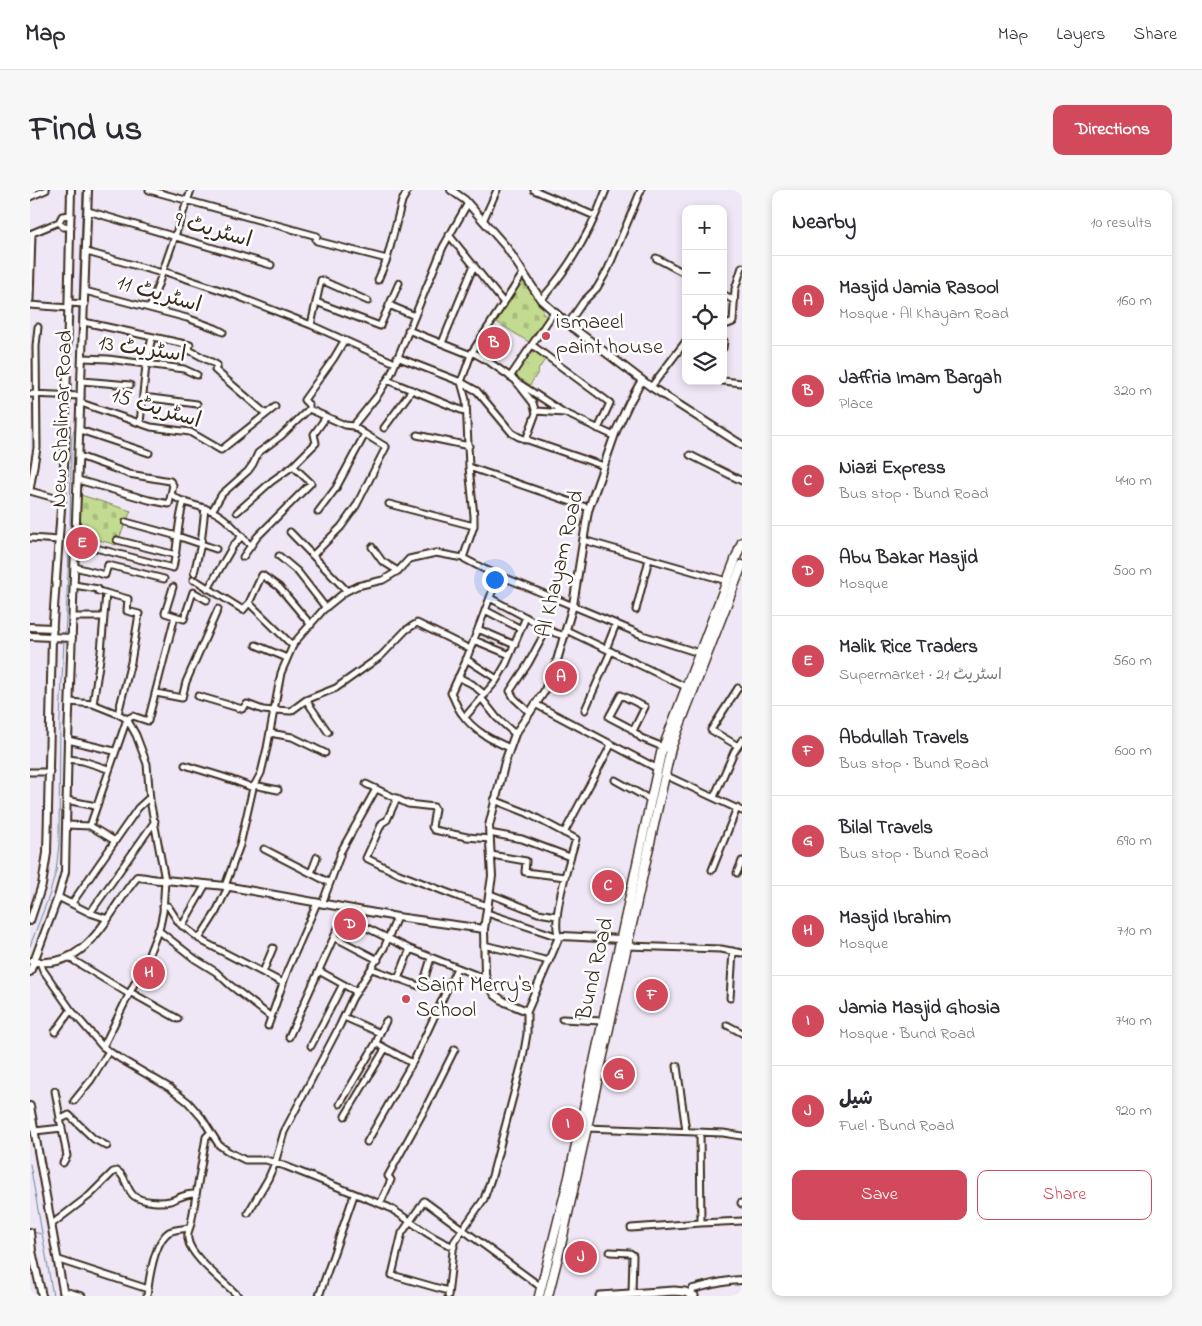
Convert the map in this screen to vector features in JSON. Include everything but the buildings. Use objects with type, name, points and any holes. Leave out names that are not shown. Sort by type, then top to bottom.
[{"type":"main road","name":"Bund Road","points":[[548,1296],[569,1177],[663,747],[741,547]]},
{"type":"main road","name":"Bund Road","points":[[539,1296],[554,1254],[586,1128],[671,748],[740,579],[742,565]]},
{"type":"main road","points":[[600,1296],[674,1291],[692,1295]]},
{"type":"street","points":[[30,196],[46,190]]},
{"type":"street","points":[[30,921],[46,868],[54,637],[52,628],[62,500],[67,396],[71,190]]},
{"type":"street","name":"New Shalimar Road","points":[[30,972],[65,872],[70,638],[73,617],[76,543],[88,190]]},
{"type":"street","points":[[148,190],[317,236],[316,240],[387,259]]},
{"type":"street","points":[[150,308],[191,190]]},
{"type":"street","points":[[378,280],[387,259],[402,200],[408,190]]},
{"type":"street","points":[[451,190],[468,203],[508,248],[541,300],[554,312],[651,387],[742,444]]},
{"type":"street","points":[[483,221],[497,190]]},
{"type":"street","points":[[534,190],[595,216]]},
{"type":"street","points":[[541,300],[558,280],[592,226],[606,190]]},
{"type":"street","points":[[568,324],[608,269],[640,190]]},
{"type":"street","points":[[353,426],[378,395],[387,380],[443,247],[468,203]]},
{"type":"street","name":"اسٹریٹ 9","points":[[88,211],[271,265]]},
{"type":"street","points":[[30,300],[31,234],[59,222],[62,216],[71,215]]},
{"type":"street","points":[[59,222],[63,227],[71,227]]},
{"type":"street","points":[[449,235],[504,302]]},
{"type":"street","points":[[86,252],[162,272],[232,294],[310,325],[394,363]]},
{"type":"street","points":[[656,258],[682,272]]},
{"type":"street","points":[[442,343],[474,265]]},
{"type":"street","points":[[727,324],[733,322],[733,300],[742,267]]},
{"type":"street","points":[[463,558],[474,526],[474,502],[469,467],[466,400],[461,382],[471,353],[522,274]]},
{"type":"street","points":[[310,325],[321,280],[368,301]]},
{"type":"street","points":[[316,302],[380,326],[399,283]]},
{"type":"street","name":"اسٹریٹ 11","points":[[85,291],[187,318],[223,332]]},
{"type":"street","points":[[725,295],[733,300]]},
{"type":"street","points":[[30,305],[83,304]]},
{"type":"street","points":[[389,305],[415,316]]},
{"type":"street","points":[[512,379],[554,312]]},
{"type":"street","points":[[84,322],[190,345],[189,350],[217,365],[215,370],[266,414],[275,407]]},
{"type":"street","points":[[38,326],[33,346],[33,395],[37,448],[30,490],[62,500]]},
{"type":"street","points":[[408,330],[471,353],[565,414],[614,436]]},
{"type":"street","points":[[140,424],[146,364],[152,336]]},
{"type":"street","points":[[309,409],[309,405],[304,400],[344,341]]},
{"type":"street","points":[[532,345],[610,403],[598,429]]},
{"type":"street","points":[[651,387],[682,346]]},
{"type":"street","points":[[397,357],[461,382],[477,391],[512,433],[526,440],[604,466]]},
{"type":"street","name":"اسٹریٹ 13","points":[[83,358],[108,359],[184,369],[197,375]]},
{"type":"street","points":[[512,379],[531,400],[536,410],[526,440]]},
{"type":"street","points":[[387,380],[466,412]]},
{"type":"street","name":"Al Khayam Road","points":[[486,979],[484,929],[492,876],[489,826],[494,800],[516,734],[544,692],[556,664],[573,605],[589,508],[614,436],[642,380]]},
{"type":"street","points":[[82,381],[130,385]]},
{"type":"street","points":[[727,381],[742,383]]},
{"type":"street","points":[[384,428],[412,390]]},
{"type":"street","name":"اسٹریٹ 15","points":[[33,395],[80,398],[140,424],[190,432],[221,450],[266,414]]},
{"type":"street","points":[[143,397],[197,404]]},
{"type":"street","points":[[309,409],[345,425],[353,426],[386,447],[356,506],[341,528],[313,555]]},
{"type":"street","points":[[212,511],[222,494],[248,471],[258,453],[281,436],[309,409]]},
{"type":"street","points":[[536,410],[547,410],[565,414]]},
{"type":"street","points":[[238,512],[272,481],[293,466],[316,443],[314,434],[326,417]]},
{"type":"street","points":[[80,430],[149,453]]},
{"type":"street","points":[[318,512],[336,488],[365,434]]},
{"type":"street","points":[[417,436],[469,446]]},
{"type":"street","points":[[690,454],[742,481]]},
{"type":"street","points":[[78,480],[169,504],[172,495],[173,485],[170,481],[129,474],[79,456]]},
{"type":"street","points":[[243,557],[257,537],[310,483],[293,466]]},
{"type":"street","points":[[469,467],[589,508]]},
{"type":"street","points":[[172,495],[212,511],[225,519],[251,546]]},
{"type":"street","points":[[76,543],[173,568],[180,515],[184,501]]},
{"type":"street","points":[[390,504],[474,526]]},
{"type":"street","points":[[194,573],[201,544],[205,508]]},
{"type":"street","points":[[126,522],[178,536],[216,549]]},
{"type":"street","points":[[290,532],[347,591]]},
{"type":"street","points":[[208,589],[233,546],[242,536]]},
{"type":"street","points":[[30,538],[59,540]]},
{"type":"street","points":[[117,540],[176,555]]},
{"type":"street","points":[[583,540],[727,581]]},
{"type":"street","points":[[372,547],[382,561],[398,570]]},
{"type":"street","points":[[199,939],[215,914],[240,845],[253,786],[261,772],[281,673],[293,646],[326,608],[347,591],[357,586],[383,580],[410,559],[436,552],[463,558],[484,569],[616,624],[699,653]]},
{"type":"street","points":[[279,556],[298,572],[326,608]]},
{"type":"street","points":[[636,610],[649,559]]},
{"type":"street","points":[[75,567],[105,575],[108,565],[164,580]]},
{"type":"street","points":[[499,574],[474,640],[451,693],[461,713],[488,739],[510,748]]},
{"type":"street","points":[[193,580],[244,610],[262,575],[279,587],[311,624]]},
{"type":"street","points":[[74,585],[98,589],[98,591],[128,599],[127,611],[139,614],[131,662],[118,714]]},
{"type":"street","points":[[173,587],[165,613],[184,619],[193,592],[207,600]]},
{"type":"street","points":[[93,704],[101,652],[106,593]]},
{"type":"street","points":[[490,598],[547,628],[566,633],[608,650],[686,687]]},
{"type":"street","points":[[249,603],[293,646]]},
{"type":"street","points":[[156,693],[182,698],[186,682],[218,609]]},
{"type":"street","points":[[485,610],[521,629]]},
{"type":"street","points":[[90,826],[114,751],[127,719],[133,716],[148,721],[175,616]]},
{"type":"street","points":[[73,617],[104,617]]},
{"type":"street","points":[[465,717],[484,697],[497,679],[515,645],[526,617]]},
{"type":"street","points":[[198,696],[242,709],[247,704],[263,710],[291,711],[306,700],[336,688],[362,670],[381,656],[411,626],[418,623],[470,649]]},
{"type":"street","points":[[585,710],[616,624]]},
{"type":"street","points":[[30,627],[52,628]]},
{"type":"street","points":[[530,713],[514,698],[510,691],[528,664],[547,628]]},
{"type":"street","points":[[478,629],[515,645]]},
{"type":"street","points":[[30,636],[70,638]]},
{"type":"street","points":[[474,640],[510,655]]},
{"type":"street","points":[[256,645],[288,658]]},
{"type":"street","points":[[466,659],[497,679]]},
{"type":"street","points":[[458,677],[472,684],[484,697],[497,718],[516,734]]},
{"type":"street","points":[[738,688],[711,730],[738,746]]},
{"type":"street","points":[[633,731],[644,707],[621,695],[610,718],[633,731],[641,738],[663,747]]},
{"type":"street","points":[[306,700],[328,732]]},
{"type":"street","points":[[70,702],[93,704],[118,714],[127,719],[136,735],[146,764],[165,880],[163,906],[158,930],[149,954],[103,1047]]},
{"type":"street","points":[[535,704],[658,769]]},
{"type":"street","points":[[270,733],[292,738],[325,753]]},
{"type":"street","points":[[68,740],[114,751]]},
{"type":"street","points":[[714,797],[742,740]]},
{"type":"street","points":[[564,833],[611,745]]},
{"type":"street","points":[[68,759],[108,769]]},
{"type":"street","points":[[185,765],[253,786],[278,790]]},
{"type":"street","points":[[30,772],[50,772]]},
{"type":"street","points":[[665,774],[740,810],[712,870]]},
{"type":"street","points":[[615,780],[651,800]]},
{"type":"street","points":[[366,784],[408,804],[434,807],[432,827],[434,830],[467,837],[489,836],[522,839],[570,857]]},
{"type":"street","points":[[268,1026],[283,983],[330,883],[340,853],[376,789]]},
{"type":"street","points":[[72,903],[138,808],[150,797]]},
{"type":"street","points":[[397,798],[386,820],[382,823],[366,858],[487,910],[559,937],[620,939]]},
{"type":"street","points":[[66,800],[96,806]]},
{"type":"street","points":[[494,800],[527,813],[576,839],[565,877],[557,916],[557,933],[559,937],[527,1011],[527,1034],[522,1063],[492,1176],[484,1199],[462,1230],[454,1242],[448,1294],[392,1275],[402,1233],[424,1201],[462,1230],[541,1287]]},
{"type":"street","points":[[90,913],[154,822]]},
{"type":"street","points":[[67,825],[90,826],[115,841]]},
{"type":"street","points":[[264,849],[330,883]]},
{"type":"street","points":[[491,855],[526,861],[525,872],[565,877]]},
{"type":"street","points":[[311,873],[317,857]]},
{"type":"street","points":[[737,873],[742,860]]},
{"type":"street","points":[[34,961],[48,963],[68,957],[82,950],[108,918],[137,877],[156,881],[165,880],[226,886],[319,904],[484,929]]},
{"type":"street","points":[[182,926],[206,884]]},
{"type":"street","points":[[490,894],[538,913],[557,916]]},
{"type":"street","points":[[58,896],[90,913],[108,918]]},
{"type":"street","points":[[163,906],[168,906],[182,926],[199,939],[283,983]]},
{"type":"street","points":[[289,1037],[347,908]]},
{"type":"street","points":[[248,1213],[268,1179],[284,1132],[357,992],[378,960],[397,917]]},
{"type":"street","points":[[361,925],[410,949],[486,979],[495,995],[527,1011]]},
{"type":"street","points":[[158,930],[195,959],[216,972],[271,1017]]},
{"type":"street","points":[[334,937],[378,960]]},
{"type":"street","points":[[484,945],[549,961]]},
{"type":"street","points":[[627,946],[721,949],[742,953]]},
{"type":"street","points":[[262,972],[273,948]]},
{"type":"street","points":[[398,978],[410,949]]},
{"type":"street","points":[[730,998],[733,951]]},
{"type":"street","points":[[68,957],[178,1019]]},
{"type":"street","points":[[372,969],[420,986],[424,981],[431,958]]},
{"type":"street","points":[[34,961],[43,970],[71,1010],[103,1047],[170,1088],[188,1102],[202,1118],[219,1145],[237,1157],[266,1160],[380,1204],[400,1214],[436,1240],[454,1247]]},
{"type":"street","points":[[367,1142],[412,1063],[458,968]]},
{"type":"street","points":[[319,971],[357,992]]},
{"type":"street","points":[[311,1046],[343,984]]},
{"type":"street","points":[[55,1032],[71,1010]]},
{"type":"street","points":[[344,1017],[380,1034]]},
{"type":"street","points":[[562,1019],[602,1022]]},
{"type":"street","points":[[340,1104],[376,1044],[386,1021]]},
{"type":"street","points":[[727,1025],[742,1033]]},
{"type":"street","points":[[376,1044],[412,1063]]},
{"type":"street","points":[[345,1116],[385,1048]]},
{"type":"street","points":[[380,1204],[391,1180],[388,1176],[455,1049]]},
{"type":"street","points":[[74,1101],[91,1080],[109,1051]]},
{"type":"street","points":[[677,1066],[686,1131]]},
{"type":"street","points":[[55,1091],[67,1156],[63,1163]]},
{"type":"street","points":[[30,1106],[64,1293],[82,1296]]},
{"type":"street","points":[[59,1120],[69,1116],[94,1138],[107,1146]]},
{"type":"street","points":[[34,1131],[62,1128]]},
{"type":"street","points":[[586,1128],[686,1131],[742,1136]]},
{"type":"street","points":[[700,1132],[701,1223]]},
{"type":"street","points":[[210,1133],[206,1137],[188,1241],[200,1259],[238,1296]]},
{"type":"street","points":[[52,1224],[90,1195],[113,1172],[117,1171],[121,1173],[134,1196],[142,1200],[169,1201],[188,1193],[196,1194]]},
{"type":"street","points":[[319,1296],[354,1195]]},
{"type":"street","points":[[631,1228],[742,1221]]},
{"type":"street","points":[[147,1296],[158,1248],[165,1236],[174,1230],[189,1228]]},
{"type":"street","points":[[30,1232],[31,1250],[42,1296]]},
{"type":"street","points":[[610,1252],[630,1253],[633,1255],[632,1294]]},
{"type":"street","points":[[58,1260],[148,1289]]},
{"type":"street","points":[[30,1270],[37,1271]]},
{"type":"street","points":[[692,1295],[693,1290],[720,1282],[742,1280]]},
{"type":"green space","points":[[525,275],[541,300],[538,304],[545,308],[542,313],[548,317],[532,344],[495,321]]},
{"type":"green space","points":[[533,349],[546,358],[530,385],[515,375]]},
{"type":"green space","points":[[78,494],[131,511],[116,545],[76,533]]},
{"type":"waterway","points":[[79,302],[83,190]]},
{"type":"waterway","points":[[77,394],[79,306]]},
{"type":"waterway","points":[[65,636],[71,454],[72,436],[76,427],[77,398]]},
{"type":"waterway","points":[[30,946],[49,896],[56,871],[59,844],[60,719],[64,640]]},
{"type":"waterway","points":[[30,1164],[53,1296]]},
{"type":"waterway","points":[[33,1232],[41,1234]]},
{"type":"place","name":"ismaeel paint house","points":[[546,336]]},
{"type":"place","name":"Jaffria Imam Bargah","points":[[494,343]]},
{"type":"place","name":"Malik Rice Traders","points":[[82,543]]},
{"type":"place","name":"Masjid Jamia Rasool","points":[[561,677]]},
{"type":"place","name":"Niazi Express","points":[[608,886]]},
{"type":"place","name":"Abu Bakar Masjid","points":[[350,924]]},
{"type":"place","name":"Masjid Ibrahim","points":[[149,973]]},
{"type":"place","name":"Abdullah Travels","points":[[652,995]]},
{"type":"place","name":"Saint Merry's School","points":[[406,999]]},
{"type":"place","name":"Bilal Travels","points":[[619,1074]]},
{"type":"place","name":"Jamia Masjid Ghosia","points":[[568,1124]]},
{"type":"place","name":"شیل","points":[[581,1257]]}]
